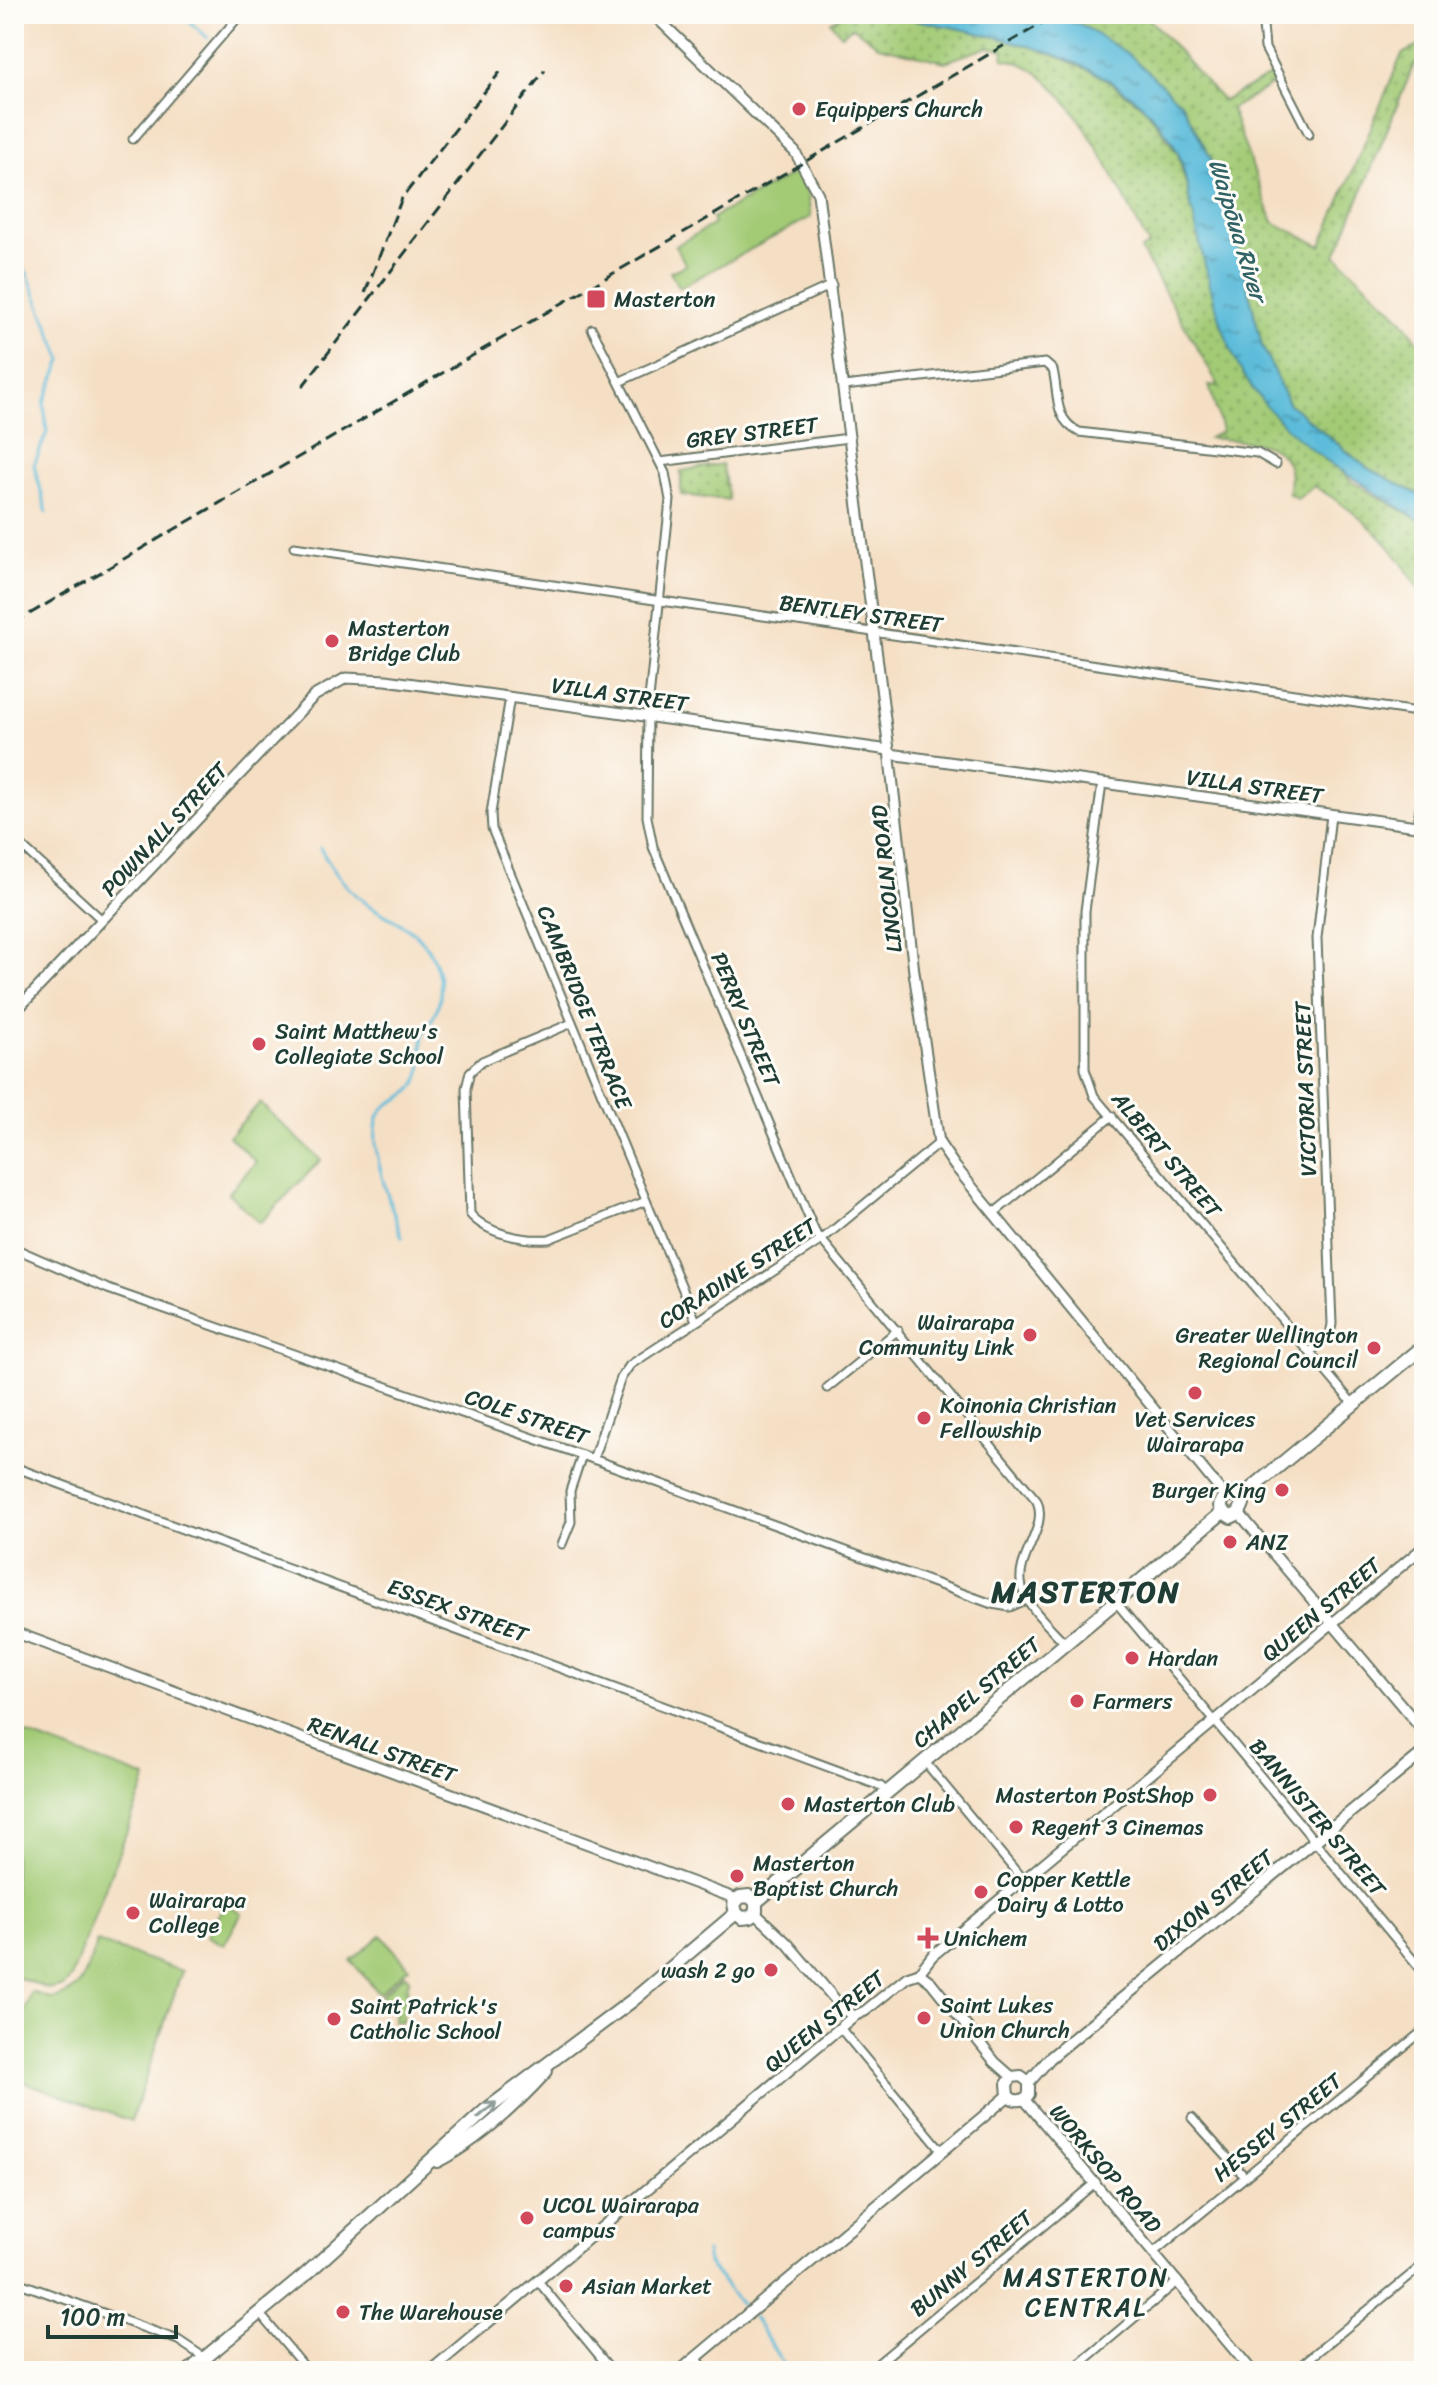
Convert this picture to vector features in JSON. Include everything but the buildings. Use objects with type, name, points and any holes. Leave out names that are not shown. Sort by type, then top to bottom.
[{"type":"highway","points":[[1240,1498],[1424,1346]]},
{"type":"highway","points":[[1233,1494],[1240,1498],[1243,1504],[1239,1513],[1231,1517],[1223,1512],[1220,1506],[1225,1496],[1233,1494]]},
{"type":"highway","name":"CHAPEL STREET","points":[[755,1908],[887,1792],[1223,1512]]},
{"type":"highway","points":[[189,2371],[431,2164],[493,2104],[556,2060],[693,1952],[736,1913],[737,1899],[746,1896],[755,1908],[745,1919],[736,1913]]},
{"type":"main road","points":[[1424,1742],[1424,1752]]},
{"type":"main road","name":"DIXON STREET","points":[[1029,2082],[1050,2058],[1424,1752]]},
{"type":"main road","points":[[1021,2076],[1029,2082],[1029,2094],[1024,2099],[1015,2100],[1008,2096],[1006,2088],[1012,2077],[1021,2076]]},
{"type":"main road","points":[[680,2371],[1008,2096]]},
{"type":"street","points":[[133,139],[241,14]]},
{"type":"street","name":"LINCOLN ROAD","points":[[653,14],[804,162],[818,194],[890,752],[914,972],[939,1143],[1225,1496]]},
{"type":"street","points":[[1262,14],[1265,48],[1309,134]]},
{"type":"street","points":[[621,381],[832,285]]},
{"type":"street","name":"PERRY STREET","points":[[592,329],[660,462],[670,500],[657,603],[648,716],[647,817],[653,847],[820,1241],[898,1330],[1039,1505],[1039,1519],[1021,1575],[1028,1599]]},
{"type":"street","points":[[844,386],[1045,363],[1053,370],[1061,417],[1068,426],[1079,432],[1257,453],[1276,464]]},
{"type":"street","name":"GREY STREET","points":[[660,462],[849,438]]},
{"type":"street","name":"BENTLEY STREET","points":[[294,547],[657,603],[1424,713]]},
{"type":"street","name":"VILLA STREET","points":[[346,678],[386,680],[648,716],[1420,827]]},
{"type":"street","name":"POWNALL STREET","points":[[14,1013],[314,696],[346,678]]},
{"type":"street","name":"CAMBRIDGE TERRACE","points":[[510,697],[491,813],[492,829],[696,1321]]},
{"type":"street","name":"ALBERT STREET","points":[[1102,783],[1085,911],[1085,1069],[1094,1096],[1354,1405]]},
{"type":"street","points":[[1420,827],[1424,783]]},
{"type":"street","name":"VICTORIA STREET","points":[[1310,1352],[1330,1335],[1332,1324],[1317,938],[1331,815]]},
{"type":"street","points":[[14,839],[102,920]]},
{"type":"street","points":[[572,1023],[482,1061],[470,1072],[466,1088],[470,1214],[480,1225],[533,1240],[549,1239],[646,1201]]},
{"type":"street","points":[[994,1213],[1112,1116]]},
{"type":"street","name":"CORADINE STREET","points":[[593,1459],[621,1378],[630,1365],[820,1241],[939,1143]]},
{"type":"street","name":"COLE STREET","points":[[14,1248],[108,1289],[582,1455],[992,1604],[1010,1607],[1028,1599]]},
{"type":"street","points":[[827,1388],[898,1330]]},
{"type":"street","points":[[562,1544],[571,1522],[570,1491],[582,1455]]},
{"type":"street","name":"ESSEX STREET","points":[[14,1467],[870,1782],[887,1792]]},
{"type":"street","points":[[1239,1513],[1424,1732]]},
{"type":"street","name":"QUEEN STREET","points":[[430,2371],[854,2016],[907,1977],[919,1973],[932,1956],[1424,1547]]},
{"type":"street","points":[[1028,1599],[1065,1643]]},
{"type":"street","points":[[1115,1601],[1215,1720]]},
{"type":"street","name":"RENALL STREET","points":[[14,1632],[737,1899]]},
{"type":"street","name":"BANNISTER STREET","points":[[1215,1720],[1424,1973]]},
{"type":"street","points":[[925,1762],[1023,1880]]},
{"type":"street","points":[[755,1908],[844,2010],[854,2016]]},
{"type":"street","points":[[919,1973],[931,1982],[995,2062],[1012,2077]]},
{"type":"street","points":[[841,2029],[942,2151]]},
{"type":"street","name":"HESSEY STREET","points":[[1154,2252],[1424,2030]]},
{"type":"street","name":"WORKSOP ROAD","points":[[1024,2099],[1252,2371]]},
{"type":"street","points":[[1192,2118],[1245,2177]]},
{"type":"street","name":"BUNNY STREET","points":[[869,2371],[1096,2182]]},
{"type":"street","points":[[1294,2371],[1424,2264]]},
{"type":"street","points":[[14,2281],[178,2340],[205,2358]]},
{"type":"street","points":[[538,2281],[612,2371]]},
{"type":"street","points":[[1071,2371],[1178,2281]]},
{"type":"street","points":[[259,2313],[308,2371]]},
{"type":"street","points":[[696,2357],[706,2371]]},
{"type":"green space","points":[[844,14],[886,14],[1023,41],[1100,75],[1146,109],[1178,154],[1218,308],[1242,372],[1352,482],[1424,523],[1424,598],[1390,547],[1349,509],[1314,486],[1297,499],[1288,493],[1290,475],[1286,461],[1279,452],[1255,443],[1209,438],[1222,431],[1209,385],[1219,386],[1141,250],[1149,245],[1107,165],[1070,106],[1049,83],[1026,66],[1003,59],[1004,50],[988,47],[945,62],[879,46],[853,27],[841,35],[831,22]]},
{"type":"green space","points":[[1077,14],[1145,14],[1223,101],[1272,75],[1275,83],[1231,109],[1273,222],[1321,246],[1402,54],[1424,43],[1424,59],[1414,64],[1336,255],[1400,317],[1424,349],[1424,497],[1367,468],[1288,403],[1262,346],[1235,234],[1210,157],[1182,104],[1061,20]]},
{"type":"green space","points":[[796,172],[807,192],[811,217],[679,288],[670,272],[686,265],[675,246],[714,224],[712,218]]},
{"type":"green space","points":[[722,464],[729,500],[681,495],[681,471]]},
{"type":"green space","points":[[260,1103],[321,1160],[260,1223],[228,1193],[256,1162],[229,1136]]},
{"type":"green space","points":[[14,1730],[147,1778],[71,1978],[63,1987],[49,1989],[14,1976]]},
{"type":"green space","points":[[225,1903],[242,1913],[224,1945],[207,1936]]},
{"type":"green space","points":[[381,1935],[409,1967],[379,1993],[351,1961]]},
{"type":"green space","points":[[97,1942],[182,1971],[131,2121],[14,2078],[14,2039],[32,1992],[52,1999],[71,1992],[83,1978]]},
{"type":"green space","points":[[405,1974],[409,1979],[402,2022],[393,2021],[395,2012],[381,1995]]},
{"type":"water","points":[[886,14],[1034,14],[1080,24],[1130,55],[1182,104],[1210,157],[1235,234],[1262,346],[1288,403],[1367,468],[1424,497],[1424,523],[1302,442],[1261,400],[1243,374],[1226,338],[1212,293],[1178,153],[1155,119],[1125,91],[1090,70],[1050,53],[1009,40]]},
{"type":"waterway","points":[[181,14],[208,38]]},
{"type":"waterway","points":[[14,259],[27,273],[62,360],[44,403],[47,432],[34,465],[47,513]]},
{"type":"waterway","points":[[320,848],[355,895],[419,937],[438,971],[438,1007],[423,1036],[420,1075],[409,1093],[380,1112],[376,1131],[382,1178],[402,1237]]},
{"type":"waterway","points":[[706,2252],[708,2263],[742,2306]]},
{"type":"waterway","points":[[753,2317],[788,2371]]},
{"type":"railway","points":[[14,623],[1058,14]]},
{"type":"railway","points":[[302,387],[545,70]]},
{"type":"railway","points":[[365,293],[402,198],[500,72]]},
{"type":"place","name":"Equippers Church","points":[[799,109]]},
{"type":"place","name":"Masterton","points":[[596,299]]},
{"type":"place","name":"Masterton Bridge Club","points":[[332,641]]},
{"type":"place","name":"Saint Matthew's Collegiate School","points":[[259,1044]]},
{"type":"place","name":"Wairarapa Community Link","points":[[1030,1335]]},
{"type":"place","name":"Greater Wellington Regional Council","points":[[1374,1348]]},
{"type":"place","name":"Vet Services Wairarapa","points":[[1195,1393]]},
{"type":"place","name":"Koinonia Christian Fellowship","points":[[924,1418]]},
{"type":"place","name":"Burger King","points":[[1282,1490]]},
{"type":"place","name":"ANZ","points":[[1230,1542]]},
{"type":"place","name":"Hardan","points":[[1132,1658]]},
{"type":"place","name":"Farmers","points":[[1077,1701]]},
{"type":"place","name":"Masterton PostShop","points":[[1210,1795]]},
{"type":"place","name":"Masterton Club","points":[[788,1804]]},
{"type":"place","name":"Regent 3 Cinemas","points":[[1016,1827]]},
{"type":"place","name":"Masterton Baptist Church","points":[[737,1876]]},
{"type":"place","name":"Copper Kettle Dairy & Lotto","points":[[981,1892]]},
{"type":"place","name":"Wairarapa College","points":[[133,1913]]},
{"type":"place","name":"Unichem","points":[[928,1938]]},
{"type":"place","name":"wash 2 go","points":[[771,1970]]},
{"type":"place","name":"Saint Lukes Union Church","points":[[924,2018]]},
{"type":"place","name":"Saint Patrick's Catholic School","points":[[334,2019]]},
{"type":"place","name":"UCOL Wairarapa campus","points":[[527,2218]]},
{"type":"place","name":"Asian Market","points":[[566,2286]]},
{"type":"place","name":"The Warehouse","points":[[343,2312]]},
{"type":"district","name":"MASTERTON","points":[[1086,1592]]},
{"type":"district","name":"MASTERTON CENTRAL","points":[[1086,2292]]},
{"type":"water label","name":"Waipōua River","points":[[1238,230]]}]
